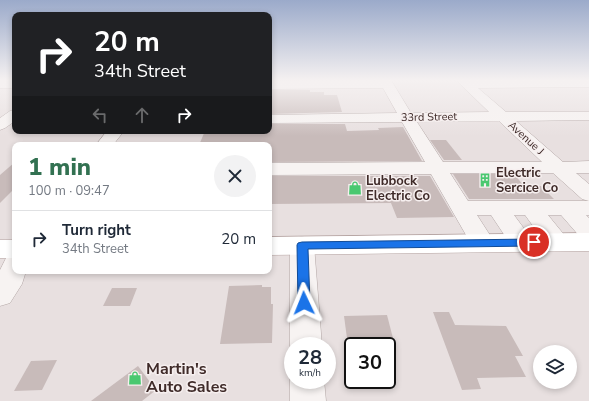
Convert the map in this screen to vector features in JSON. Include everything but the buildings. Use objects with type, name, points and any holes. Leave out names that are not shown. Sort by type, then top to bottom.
[{"type":"main road","points":[[272,246],[589,242]]},
{"type":"main road","points":[[0,249],[12,249]]},
{"type":"street","points":[[396,99],[483,243]]},
{"type":"street","name":"Avenue J","points":[[483,99],[589,195]]},
{"type":"street","name":"33rd Street","points":[[272,118],[589,116]]},
{"type":"street","points":[[107,142],[113,134]]},
{"type":"street","points":[[272,169],[589,167]]},
{"type":"street","points":[[462,208],[589,208]]},
{"type":"street","points":[[497,208],[522,242]]},
{"type":"street","points":[[531,208],[558,242]]},
{"type":"street","points":[[567,208],[589,232]]},
{"type":"street","points":[[302,245],[306,337]]},
{"type":"street","points":[[0,266],[12,256]]},
{"type":"street","points":[[0,295],[8,284],[12,273]]},
{"type":"street","points":[[307,389],[308,401]]},
{"type":"place","name":"Electric Sercice Co","points":[[485,180]]},
{"type":"place","name":"Lubbock Electric Co","points":[[355,188]]},
{"type":"place","name":"Martin's Auto Sales","points":[[135,378]]},
{"type":"route","points":[[304,303],[302,245],[534,242]]}]
